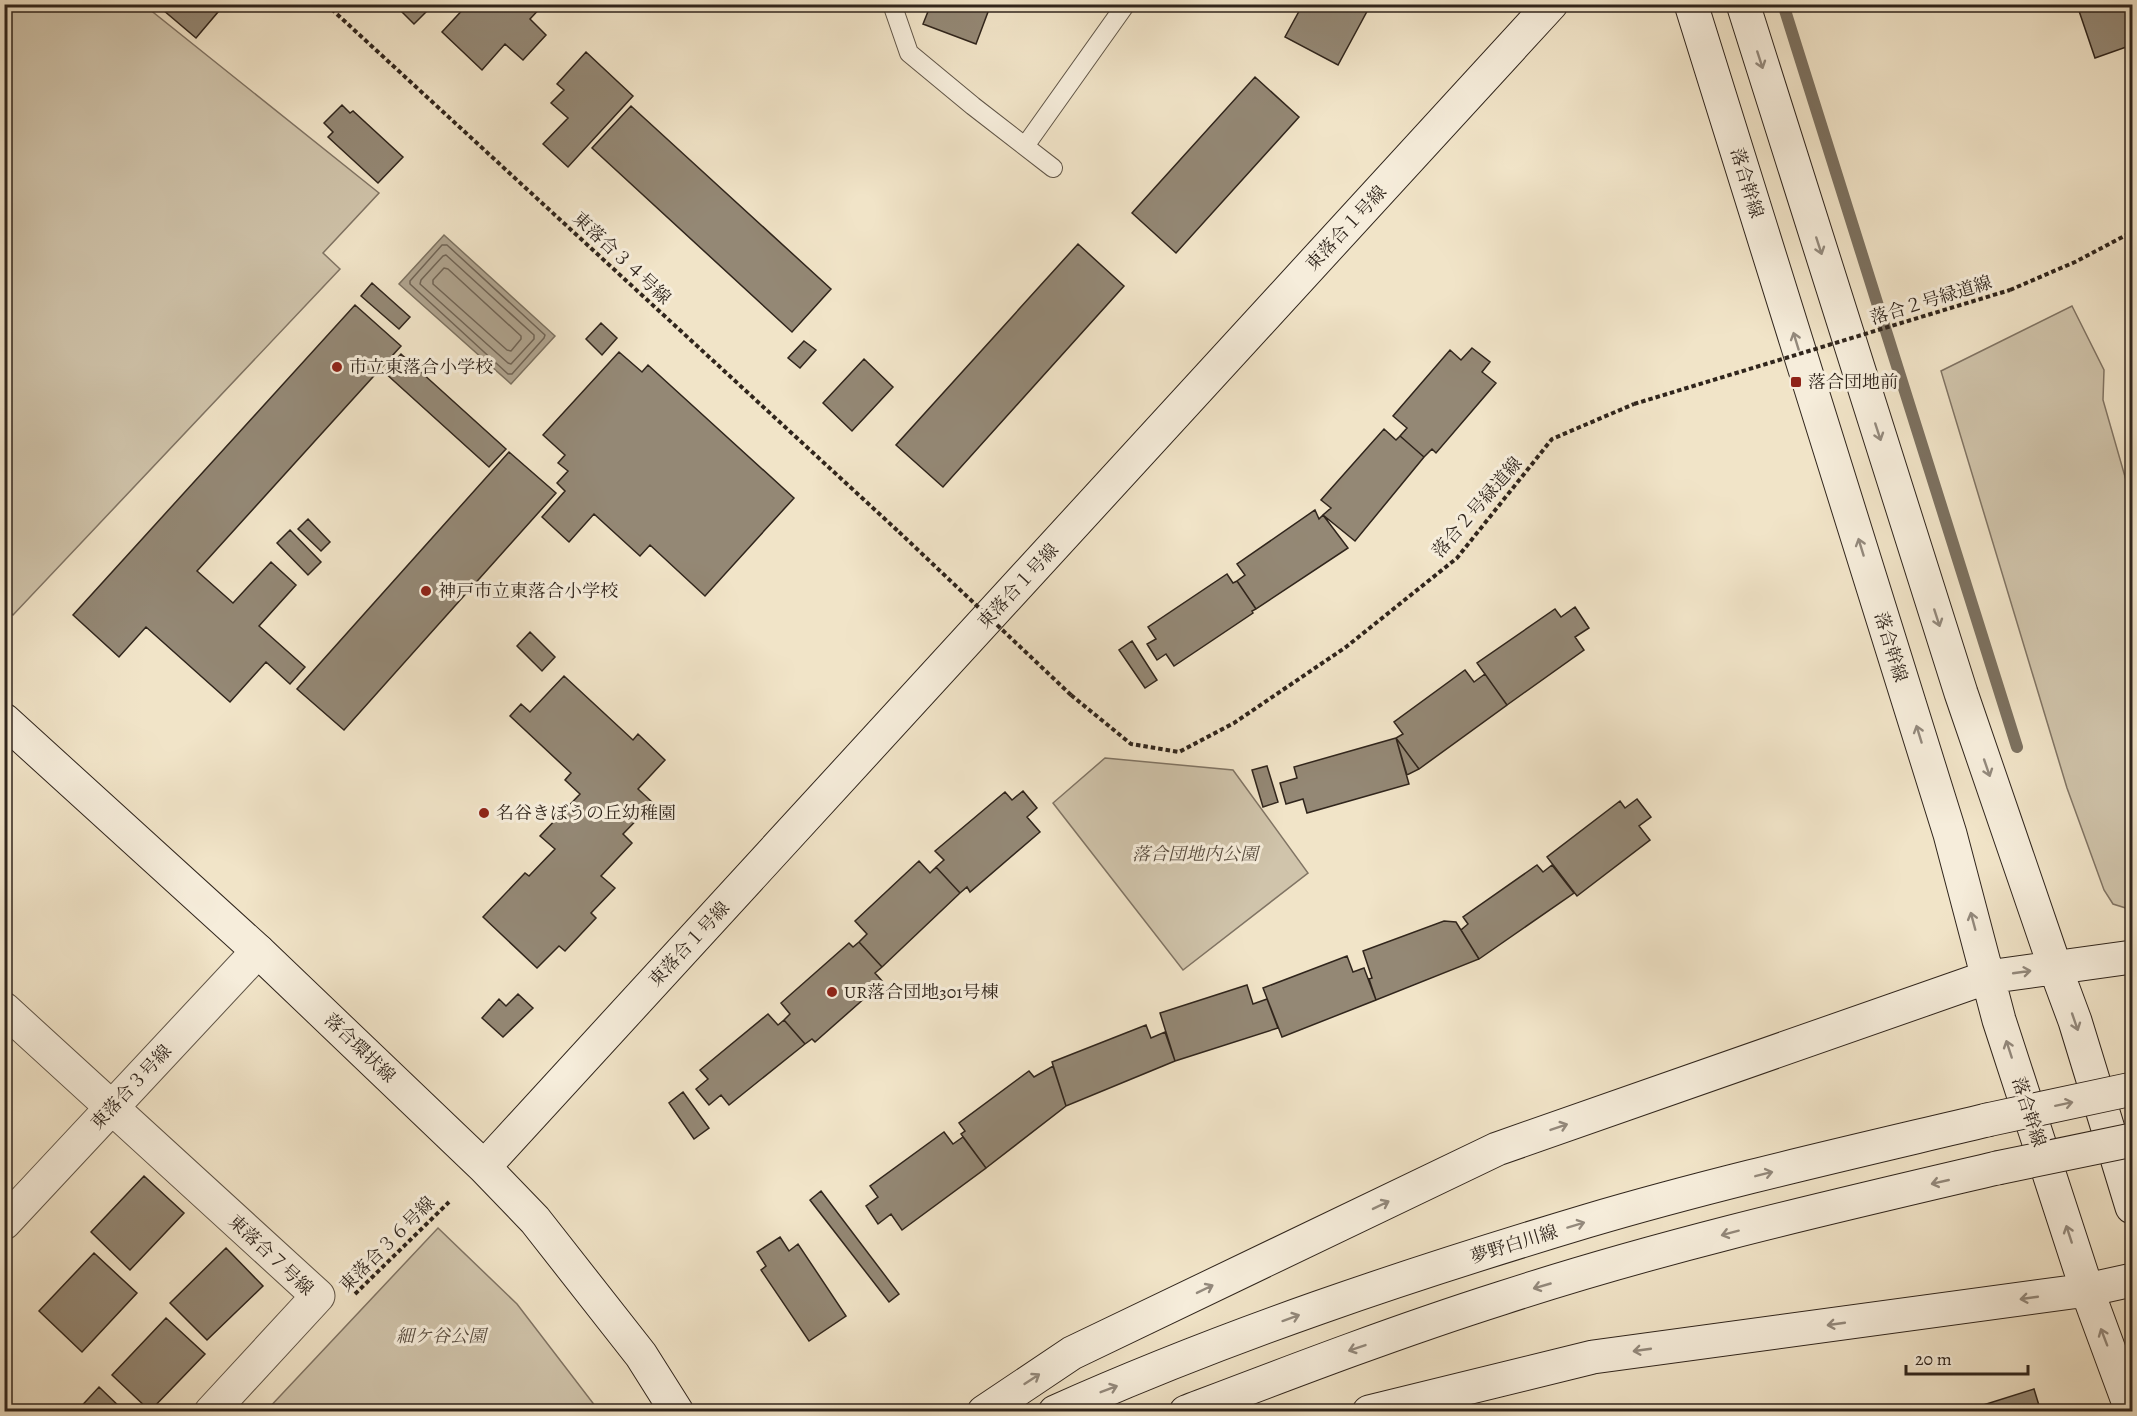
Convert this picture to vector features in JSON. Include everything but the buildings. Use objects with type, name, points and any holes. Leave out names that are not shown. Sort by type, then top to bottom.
[{"type":"street","name":"落合幹線","points":[[1691,4],[1946,822],[2000,1020],[2087,1290],[2132,1412]]},
{"type":"street","points":[[1743,4],[1961,693],[2075,1021],[2133,1208]]},
{"type":"street","name":"東落合１号線","points":[[483,1167],[1546,7]]},
{"type":"street","name":"落合環状線","points":[[4,720],[258,951],[535,1220],[641,1355],[677,1412]]},
{"type":"street","name":"東落合３号線","points":[[4,1223],[258,951]]},
{"type":"street","points":[[984,1412],[1072,1353],[1497,1149],[1988,977],[2133,957]]},
{"type":"street","name":"東落合７号線","points":[[4,1009],[318,1296],[211,1412]]},
{"type":"street","name":"夢野白川線","points":[[1055,1412],[1260,1329],[1375,1288],[1565,1228],[1755,1176],[1987,1120],[2133,1089]]},
{"type":"street","points":[[1186,1412],[1342,1353],[1503,1298],[1682,1246],[1827,1208],[1997,1168],[2133,1140]]},
{"type":"street","points":[[1369,1412],[1593,1357],[2087,1290],[2133,1280]]},
{"type":"lane","points":[[892,4],[909,53],[1053,168]]},
{"type":"lane","points":[[1025,146],[1126,4]]},
{"type":"path","name":"東落合３４号線","points":[[326,4],[899,532]]},
{"type":"path","name":"落合２号緑道線","points":[[899,532],[1071,695],[1131,744],[1179,752],[1234,723],[1346,647],[1457,558],[1552,439],[1634,404],[2010,290],[2075,262],[2133,232]]},
{"type":"path","name":"東落合３６号線","points":[[318,1296],[337,1312],[448,1202]]},
{"type":"green space","points":[[5,4],[144,5],[379,193],[323,253],[340,269],[13,615],[4,607]]},
{"type":"green space","points":[[2072,306],[2104,370],[2103,400],[2132,501],[2132,910],[2113,904],[2104,890],[2067,788],[1941,371]]},
{"type":"green space","name":"落合団地内公園","points":[[1105,758],[1233,770],[1308,873],[1183,970],[1053,803]]},
{"type":"green space","name":"細ケ谷公園","points":[[438,1228],[517,1304],[599,1411],[266,1411]]},
{"type":"water","points":[[444,235],[555,336],[511,384],[399,284]]},
{"type":"waterway","points":[[1783,4],[2017,747]]},
{"type":"place","name":"市立東落合小学校","points":[[337,367]]},
{"type":"place","name":"落合団地前","points":[[1796,382]]},
{"type":"place","name":"神戸市立東落合小学校","points":[[426,591]]},
{"type":"place","name":"名谷きぼうの丘幼稚園","points":[[484,813]]},
{"type":"place","name":"UR落合団地301号棟","points":[[832,992]]}]
